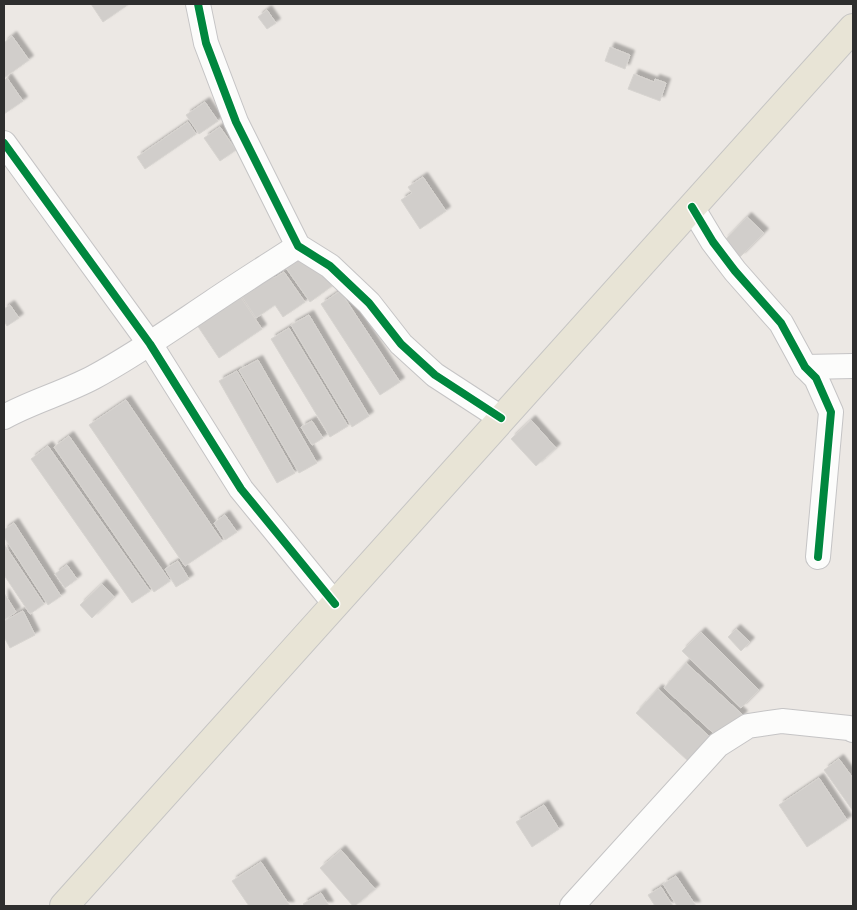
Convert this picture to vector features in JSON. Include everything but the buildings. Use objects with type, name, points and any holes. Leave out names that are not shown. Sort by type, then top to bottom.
[{"type":"main road","points":[[64,906],[853,28]]},
{"type":"street","points":[[198,4],[206,43],[236,122],[298,246],[330,266],[369,303],[401,344],[435,375],[501,418]]},
{"type":"street","points":[[4,143],[150,344],[241,489],[335,604]]},
{"type":"street","points":[[692,207],[713,242],[735,271],[781,323],[805,367],[816,378],[831,412],[818,557]]},
{"type":"street","points":[[4,418],[33,402],[57,395],[94,377],[150,344],[298,246]]},
{"type":"street","points":[[805,367],[853,366]]},
{"type":"street","points":[[572,906],[718,745],[748,726],[782,721],[853,730]]},
{"type":"cycle path","points":[[198,4],[206,43],[236,122],[298,246],[330,266],[369,303],[401,344],[435,375],[501,418]]},
{"type":"cycle path","points":[[4,143],[150,344],[241,489],[335,604]]},
{"type":"cycle path","points":[[692,207],[713,242],[735,271],[781,323],[805,367],[816,378],[831,412],[818,557]]}]
